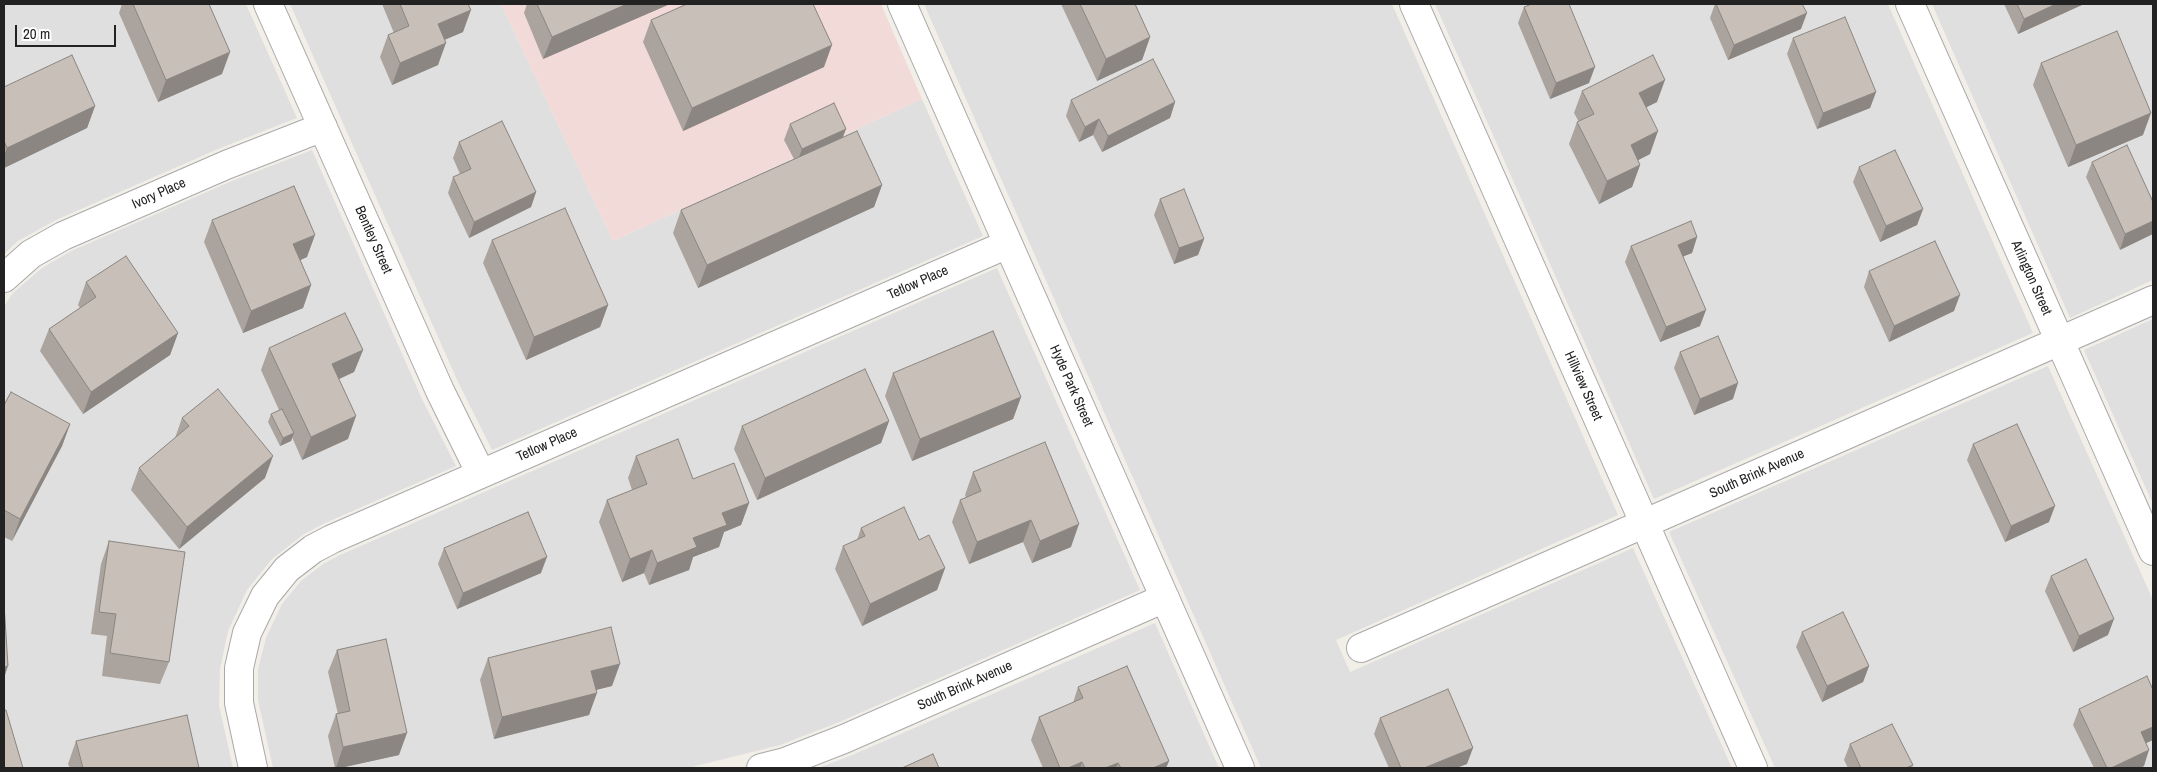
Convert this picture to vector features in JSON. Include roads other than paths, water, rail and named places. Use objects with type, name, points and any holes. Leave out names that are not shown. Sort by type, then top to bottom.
[{"type":"street","name":"Bentley Street","points":[[268,4],[440,390],[481,474]]},
{"type":"street","name":"Hyde Park Street","points":[[902,4],[1240,768]]},
{"type":"street","name":"Hillview Street","points":[[1414,4],[1753,768]]},
{"type":"street","name":"Arlington Street","points":[[1910,4],[2058,342],[2153,552]]},
{"type":"street","name":"Ivory Place","points":[[4,278],[31,254],[63,236],[226,165],[323,127]]},
{"type":"street","name":"Tetlow Place","points":[[253,768],[239,703],[239,668],[247,633],[265,596],[288,569],[313,549],[332,539],[1008,244]]},
{"type":"street","name":"South Brink Avenue","points":[[1361,648],[2153,300]]},
{"type":"street","name":"South Brink Avenue","points":[[761,768],[785,762],[844,739],[1165,598]]}]
